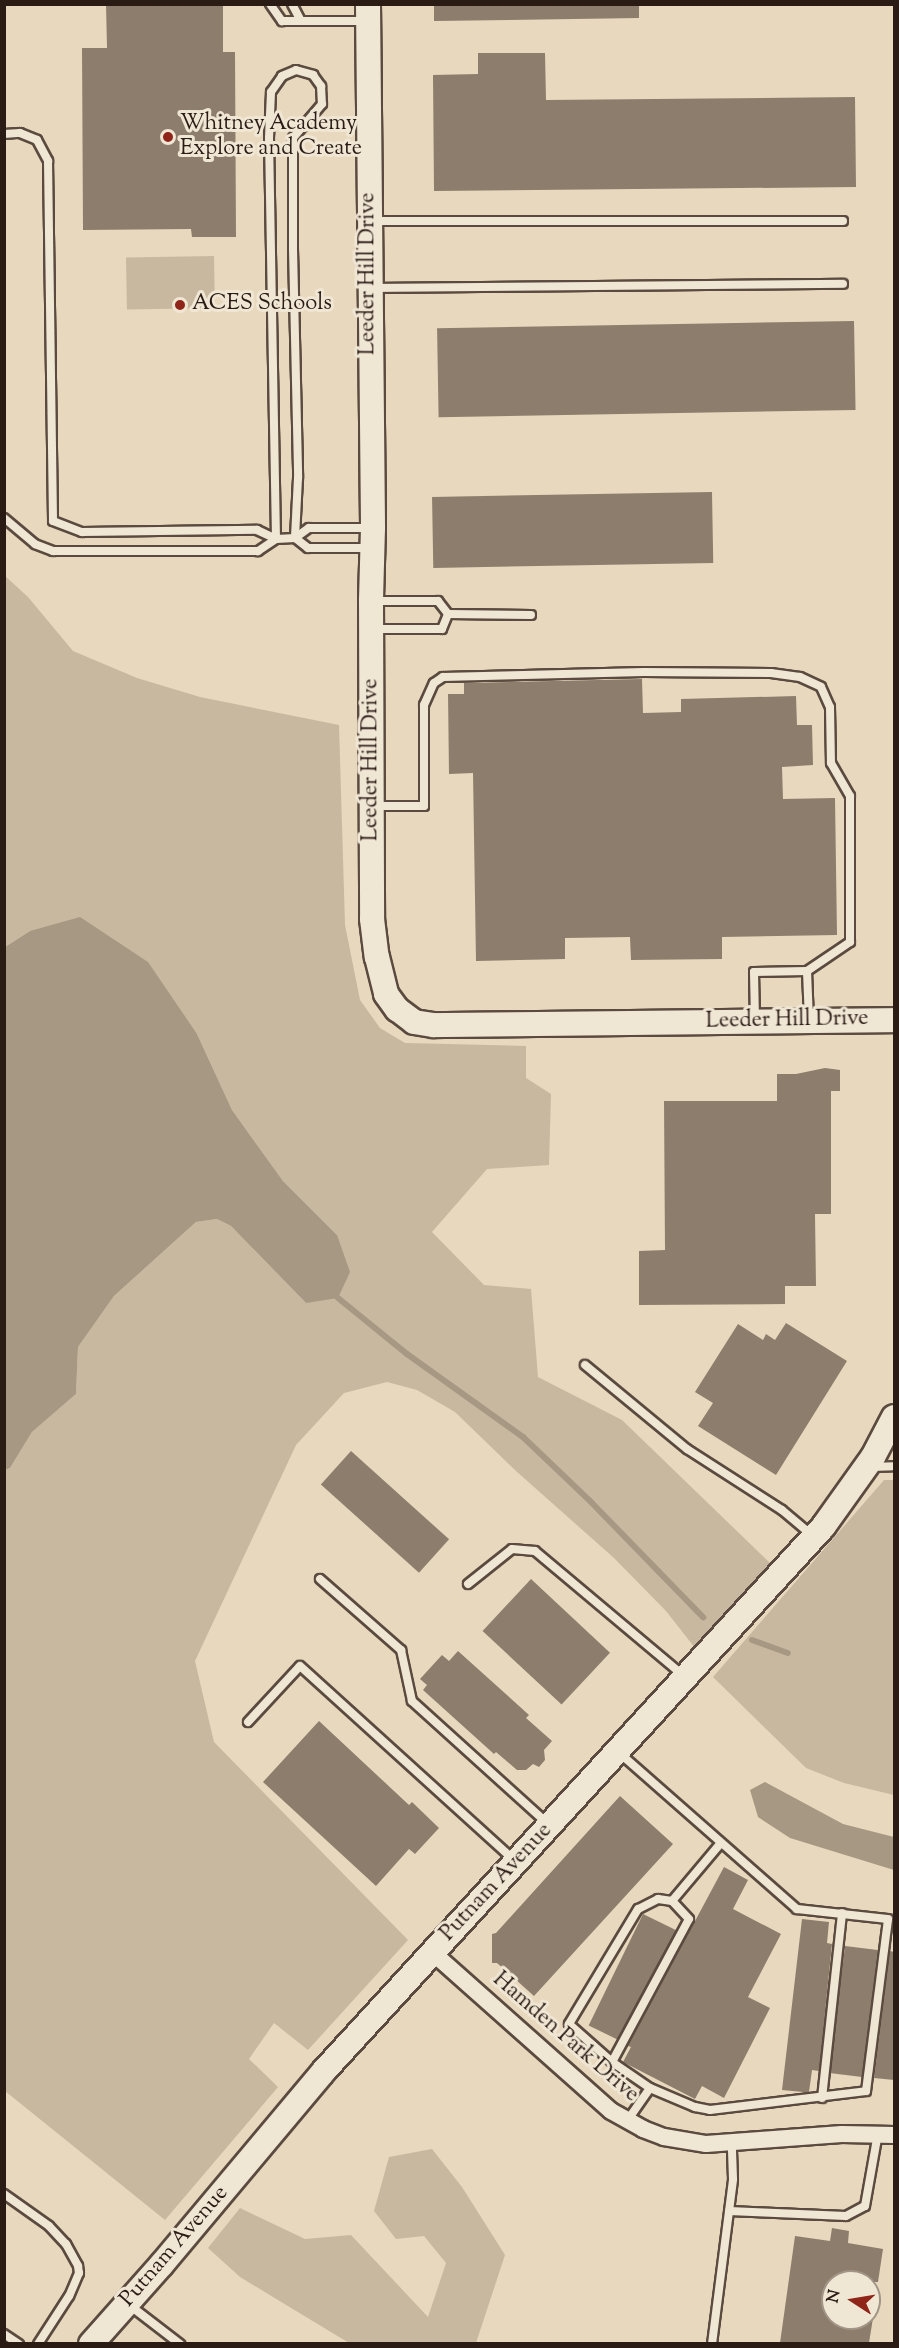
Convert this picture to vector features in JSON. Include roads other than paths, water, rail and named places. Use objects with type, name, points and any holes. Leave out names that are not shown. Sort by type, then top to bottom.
[{"type":"street","name":"Leeder Hill Drive","points":[[368,13],[373,538],[371,601],[372,919],[377,957],[387,994],[397,1009],[414,1022],[434,1025],[894,1020]]},
{"type":"street","name":"Putnam Avenue","points":[[91,2343],[127,2304],[323,2072],[814,1536],[865,1468],[894,1418]]},
{"type":"street","name":"Hamden Park Drive","points":[[432,1952],[598,2100],[627,2121],[664,2137],[684,2142],[732,2144],[886,2134]]},
{"type":"lane","points":[[270,4],[282,21],[368,13]]},
{"type":"lane","points":[[292,4],[301,21]]},
{"type":"lane","points":[[276,539],[269,138],[271,92],[282,76],[296,70],[313,75],[321,86],[322,104],[293,138],[298,478],[295,538]]},
{"type":"lane","points":[[4,134],[20,133],[37,140],[48,161],[53,521],[82,532],[257,530],[276,539],[295,538],[309,528],[373,538]]},
{"type":"lane","points":[[369,221],[843,221]]},
{"type":"lane","points":[[369,288],[843,284]]},
{"type":"lane","points":[[4,518],[35,544],[53,551],[258,551],[276,539]]},
{"type":"lane","points":[[295,538],[308,548],[373,538]]},
{"type":"lane","points":[[371,601],[438,601],[448,614]]},
{"type":"lane","points":[[448,614],[531,615]]},
{"type":"lane","points":[[371,629],[442,629],[448,614]]},
{"type":"lane","points":[[372,807],[424,806],[424,705],[434,683],[443,677],[590,672],[771,673],[800,677],[821,687],[830,707],[831,763],[850,796],[850,942],[807,971],[754,972],[756,1022]]},
{"type":"lane","points":[[807,971],[809,1021]]},
{"type":"lane","points":[[585,1365],[687,1449],[782,1510],[814,1536]]},
{"type":"lane","points":[[865,1468],[894,1466]]},
{"type":"lane","points":[[468,1584],[512,1549],[535,1551],[685,1677]]},
{"type":"lane","points":[[320,1579],[401,1650],[412,1701],[550,1825]]},
{"type":"lane","points":[[248,1722],[300,1666],[516,1863]]},
{"type":"lane","points":[[612,2062],[689,1919],[672,1901],[658,1899],[638,1909],[569,2024],[612,2062],[650,2088],[679,2102],[710,2110],[867,2091],[888,1918],[797,1909],[617,1752]]},
{"type":"lane","points":[[672,1901],[720,1844]]},
{"type":"lane","points":[[822,2098],[842,1913]]},
{"type":"lane","points":[[627,2121],[650,2088]]},
{"type":"lane","points":[[729,2211],[846,2216],[865,2206],[886,2134]]},
{"type":"lane","points":[[712,2343],[733,2179],[732,2144]]},
{"type":"lane","points":[[4,2194],[49,2226],[66,2244],[78,2266],[76,2281],[49,2330],[38,2343]]},
{"type":"lane","points":[[127,2304],[180,2343]]},
{"type":"lane","points":[[4,2334],[19,2343]]},
{"type":"waterway","points":[[338,1298],[407,1354],[523,1437],[591,1502],[703,1617]]},
{"type":"waterway","points":[[752,1640],[788,1653]]},
{"type":"place","name":"Whitney Academy Explore and Create","points":[[168,137]]},
{"type":"place","name":"ACES Schools","points":[[180,305]]}]
